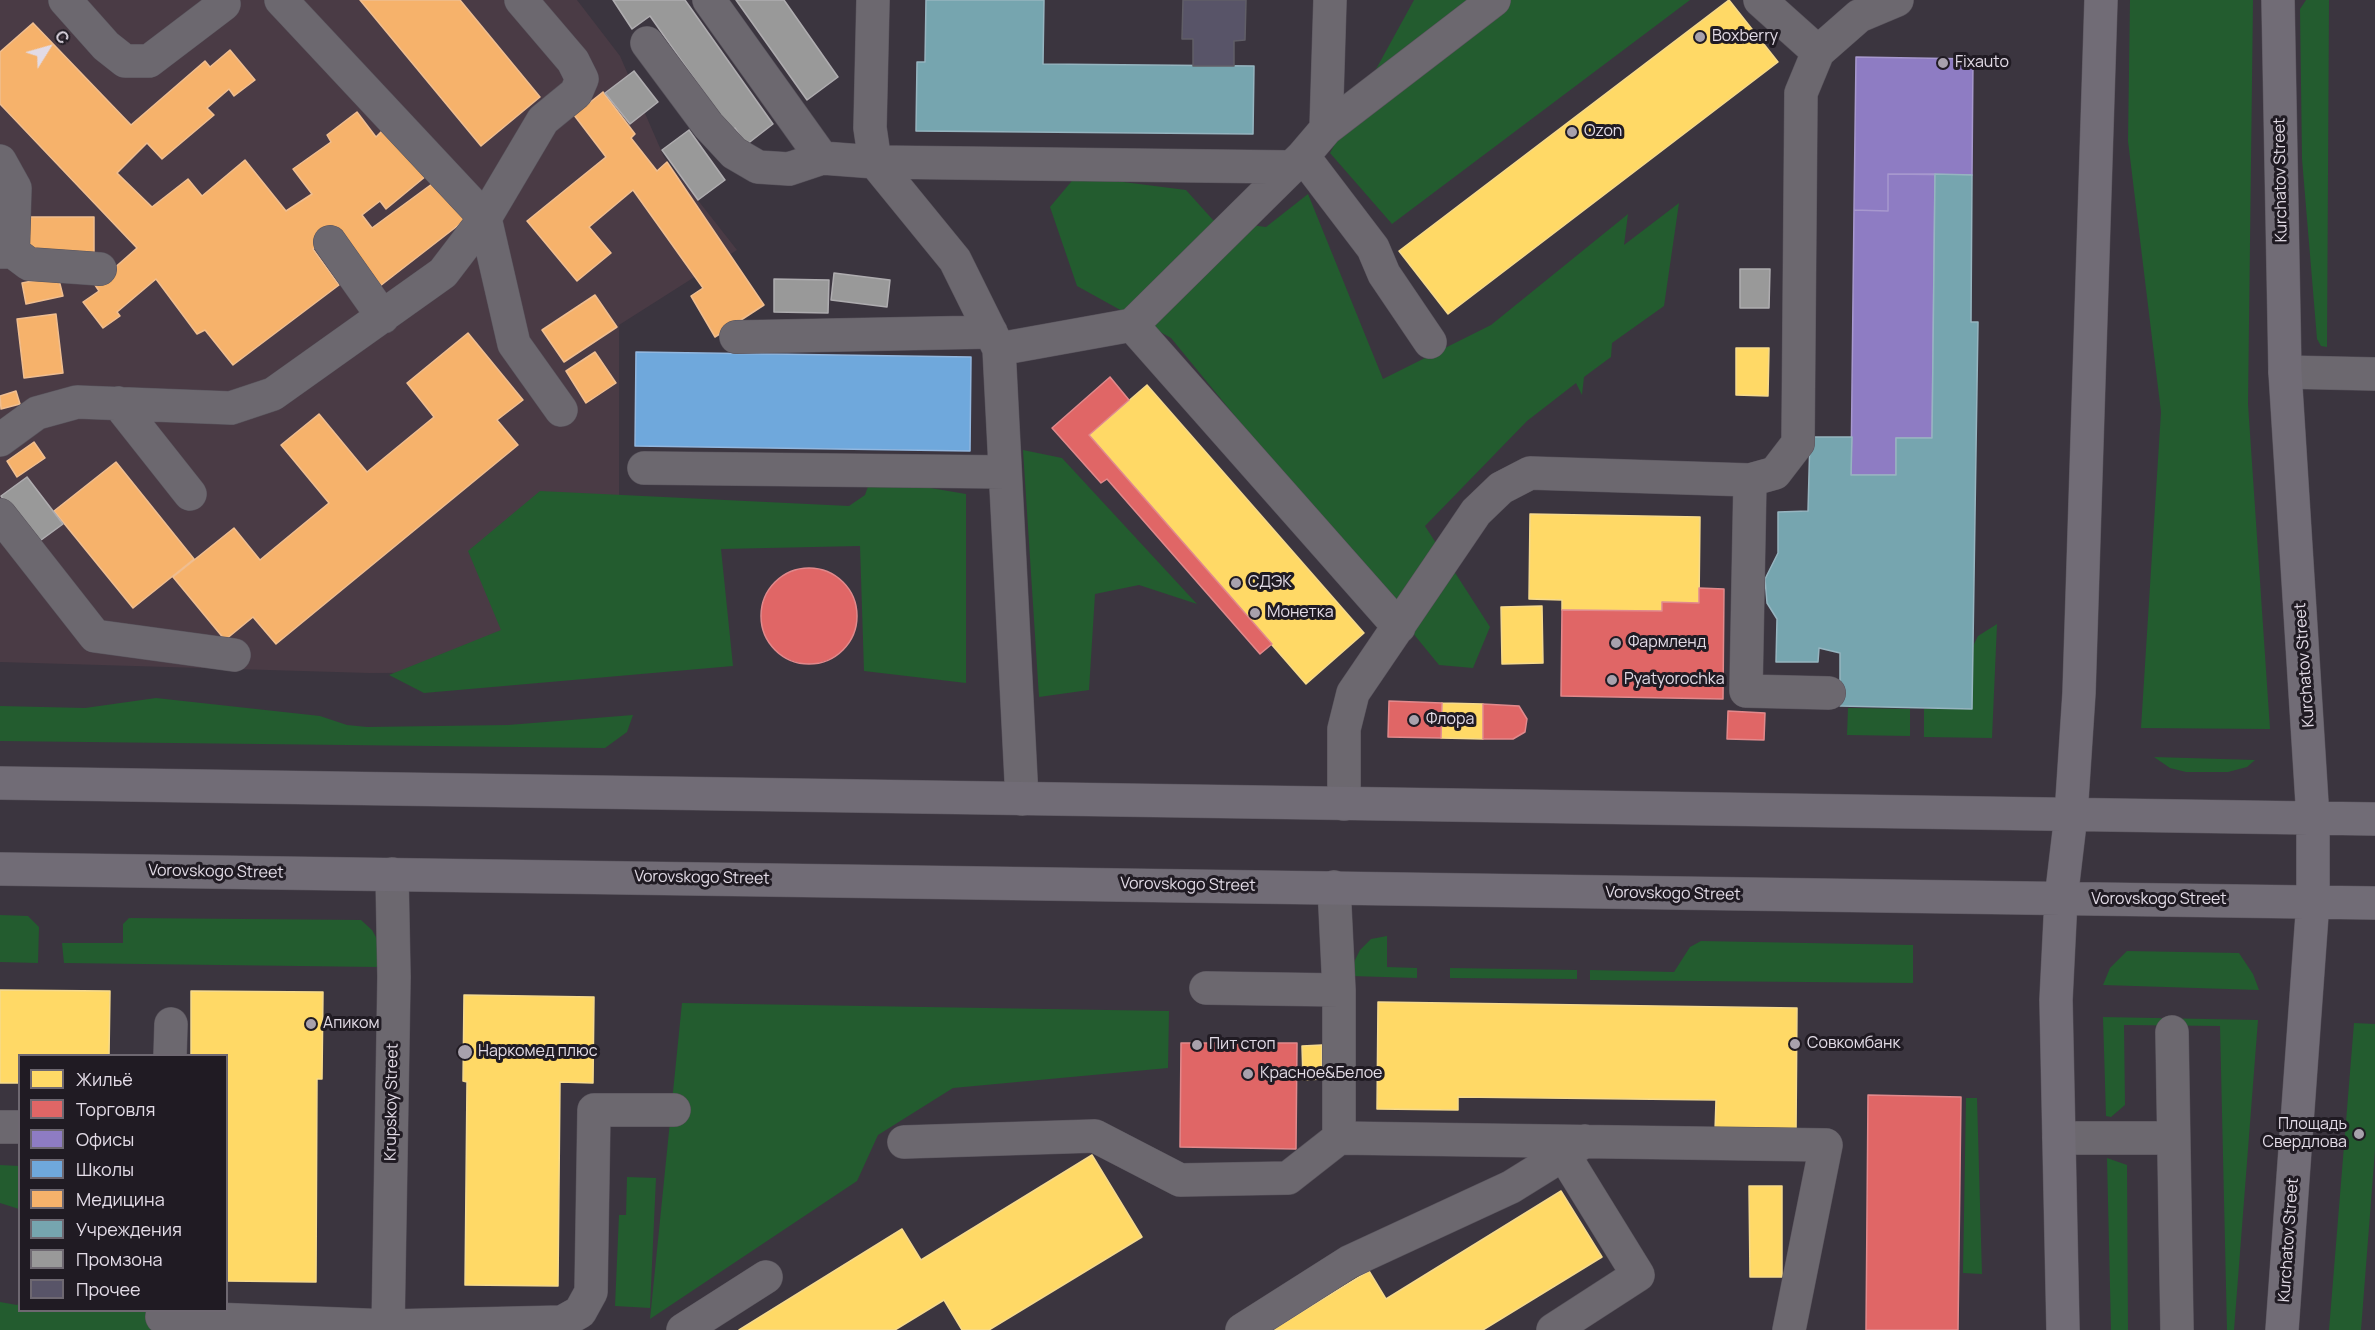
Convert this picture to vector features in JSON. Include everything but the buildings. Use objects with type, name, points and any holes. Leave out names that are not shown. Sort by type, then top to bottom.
[{"type":"main road","points":[[2063,1330],[2056,1000],[2061,899],[2071,815],[2079,693],[2101,0]]},
{"type":"main road","name":"Kurchatov Street","points":[[2278,0],[2285,372],[2313,819],[2313,901],[2282,1330]]},
{"type":"main road","points":[[0,783],[2375,819]]},
{"type":"main road","name":"Vorovskogo Street","points":[[0,869],[2375,903]]},
{"type":"street","points":[[65,0],[106,46],[125,61],[149,61],[225,1]]},
{"type":"street","points":[[281,0],[485,218],[514,344],[561,410]]},
{"type":"street","points":[[0,440],[37,413],[77,402],[231,408],[273,394],[443,273],[485,218],[543,120],[576,93],[582,79],[573,62],[521,0]]},
{"type":"street","points":[[709,0],[822,158]]},
{"type":"street","points":[[873,0],[870,128],[876,162],[956,260],[995,340],[1005,472],[1022,800]]},
{"type":"street","points":[[1326,129],[1330,0]]},
{"type":"street","points":[[736,336],[995,340],[1132,325],[1326,129],[1494,0]]},
{"type":"street","points":[[1760,0],[1818,52]]},
{"type":"street","points":[[1344,804],[1344,729],[1353,693],[1476,512],[1501,488],[1530,473],[1750,480],[1775,473],[1798,443],[1801,93],[1818,52],[1859,15],[1897,0]]},
{"type":"street","points":[[648,43],[708,125],[734,153],[758,167],[789,170],[822,158],[876,162],[1296,161],[1373,248],[1383,274],[1430,342]]},
{"type":"street","points":[[0,161],[15,188],[7,252],[29,264],[100,269]]},
{"type":"street","points":[[330,242],[382,316]]},
{"type":"street","points":[[1132,325],[1399,627]]},
{"type":"street","points":[[2285,372],[2375,374]]},
{"type":"street","points":[[118,403],[190,494]]},
{"type":"street","points":[[644,468],[1005,472]]},
{"type":"street","points":[[1750,480],[1746,691],[1829,693]]},
{"type":"street","points":[[0,515],[95,636],[234,655]]},
{"type":"street","name":"Krupskoy Street","points":[[388,1328],[394,977],[392,874]]},
{"type":"street","points":[[1335,887],[1339,1138]]},
{"type":"street","points":[[1206,988],[1338,990]]},
{"type":"street","points":[[2172,1032],[2176,1330]]},
{"type":"street","points":[[163,1312],[162,1317],[388,1328],[471,1327],[562,1322],[580,1312],[591,1292],[594,1110],[674,1110]]},
{"type":"street","points":[[0,1126],[18,1127]]},
{"type":"street","points":[[904,1142],[1095,1136],[1180,1180],[1288,1178],[1339,1138],[1574,1148],[1826,1145],[1789,1330]]},
{"type":"street","points":[[2059,1138],[2173,1138]]},
{"type":"street","points":[[1242,1330],[1349,1262],[1511,1187],[1574,1148]]},
{"type":"street","points":[[1553,1330],[1638,1275],[1574,1148]]},
{"type":"street","points":[[683,1330],[766,1277]]},
{"type":"shaded area","points":[[0,0],[577,0],[620,56],[664,157],[737,250],[619,325],[619,672],[369,673],[0,662]]},
{"type":"green space","points":[[1414,0],[1690,0],[1392,224],[1330,153]]},
{"type":"green space","points":[[2130,0],[2253,0],[2248,404],[2270,729],[2141,728],[2161,412],[2128,141]]},
{"type":"green space","points":[[2306,0],[2329,0],[2327,347],[2321,346],[2317,339],[2302,159],[2300,9]]},
{"type":"green space","points":[[1076,176],[1186,190],[1213,220],[1266,227],[1308,194],[1383,379],[1491,325],[1628,214],[1624,245],[1679,203],[1664,306],[1612,343],[1611,357],[1584,377],[1582,395],[1576,383],[1527,421],[1425,526],[1490,627],[1473,668],[1439,665],[1171,338],[1077,286],[1050,207]]},
{"type":"green space","points":[[1023,450],[1062,458],[1197,604],[1139,585],[1095,594],[1089,690],[1039,697]]},
{"type":"green space","points":[[871,478],[966,494],[966,683],[864,671],[860,546],[721,549],[733,666],[424,693],[389,675],[501,630],[468,551],[540,491],[849,506],[865,495]]},
{"type":"green space","points":[[1997,624],[1992,738],[1924,737],[1924,709],[1972,709],[1973,646],[1978,636]]},
{"type":"green space","points":[[156,698],[320,716],[347,725],[367,727],[508,725],[633,715],[627,732],[605,748],[0,741],[0,706],[85,708]]},
{"type":"green space","points":[[1848,708],[1910,709],[1910,736],[1847,735]]},
{"type":"green space","points":[[2154,757],[2255,760],[2247,767],[2228,772],[2186,772],[2170,768]]},
{"type":"green space","points":[[0,915],[28,916],[39,927],[38,963],[0,962]]},
{"type":"green space","points":[[129,918],[361,920],[372,930],[377,939],[377,967],[64,963],[62,943],[123,943],[123,924]]},
{"type":"green space","points":[[1387,936],[1387,967],[1417,968],[1417,978],[1351,976],[1351,968],[1360,950],[1371,939]]},
{"type":"green space","points":[[1701,941],[1913,945],[1913,983],[1590,980],[1590,970],[1674,972],[1690,947]]},
{"type":"green space","points":[[2127,951],[2239,953],[2253,974],[2259,990],[2103,985],[2110,968]]},
{"type":"green space","points":[[1450,968],[1577,970],[1577,979],[1450,978]]},
{"type":"green space","points":[[682,1003],[1169,1011],[1168,1068],[953,1088],[878,1135],[857,1181],[650,1319]]},
{"type":"green space","points":[[2103,1017],[2258,1020],[2234,1330],[2227,1330],[2220,1026],[2124,1025],[2125,1105],[2111,1117],[2106,1116]]},
{"type":"green space","name":"Площадь Свердлова","points":[[2354,1023],[2375,1024],[2375,1150],[2361,1330],[2329,1330]]},
{"type":"green space","points":[[1966,1098],[1977,1098],[1982,1274],[1963,1273]]},
{"type":"green space","points":[[2107,1158],[2127,1165],[2128,1330],[2111,1330]]},
{"type":"green space","points":[[0,1165],[18,1166],[18,1209],[0,1203]]},
{"type":"green space","points":[[627,1177],[656,1178],[650,1308],[615,1306],[619,1215],[626,1215]]},
{"type":"green space","points":[[0,1302],[18,1304],[18,1312],[171,1312],[193,1330],[0,1330]]},
{"type":"place","name":"Boxberry","points":[[1700,37]]},
{"type":"place","name":"Fixauto","points":[[1943,63]]},
{"type":"place","name":"Ozon","points":[[1572,132]]},
{"type":"place","name":"СДЭК","points":[[1236,583]]},
{"type":"place","name":"Монетка","points":[[1255,613]]},
{"type":"place","name":"Фармленд","points":[[1616,643]]},
{"type":"place","name":"Pyatyorochka","points":[[1612,680]]},
{"type":"place","name":"Флора","points":[[1414,720]]},
{"type":"place","name":"Апиком","points":[[311,1024]]},
{"type":"place","name":"Совкомбанк","points":[[1795,1044]]},
{"type":"place","name":"Пит стоп","points":[[1197,1045]]},
{"type":"place","name":"Наркомед плюс","points":[[465,1052]]},
{"type":"place","name":"Красное&Белое","points":[[1248,1074]]},
{"type":"place","name":"Площадь Свердлова","points":[[2359,1134]]}]
